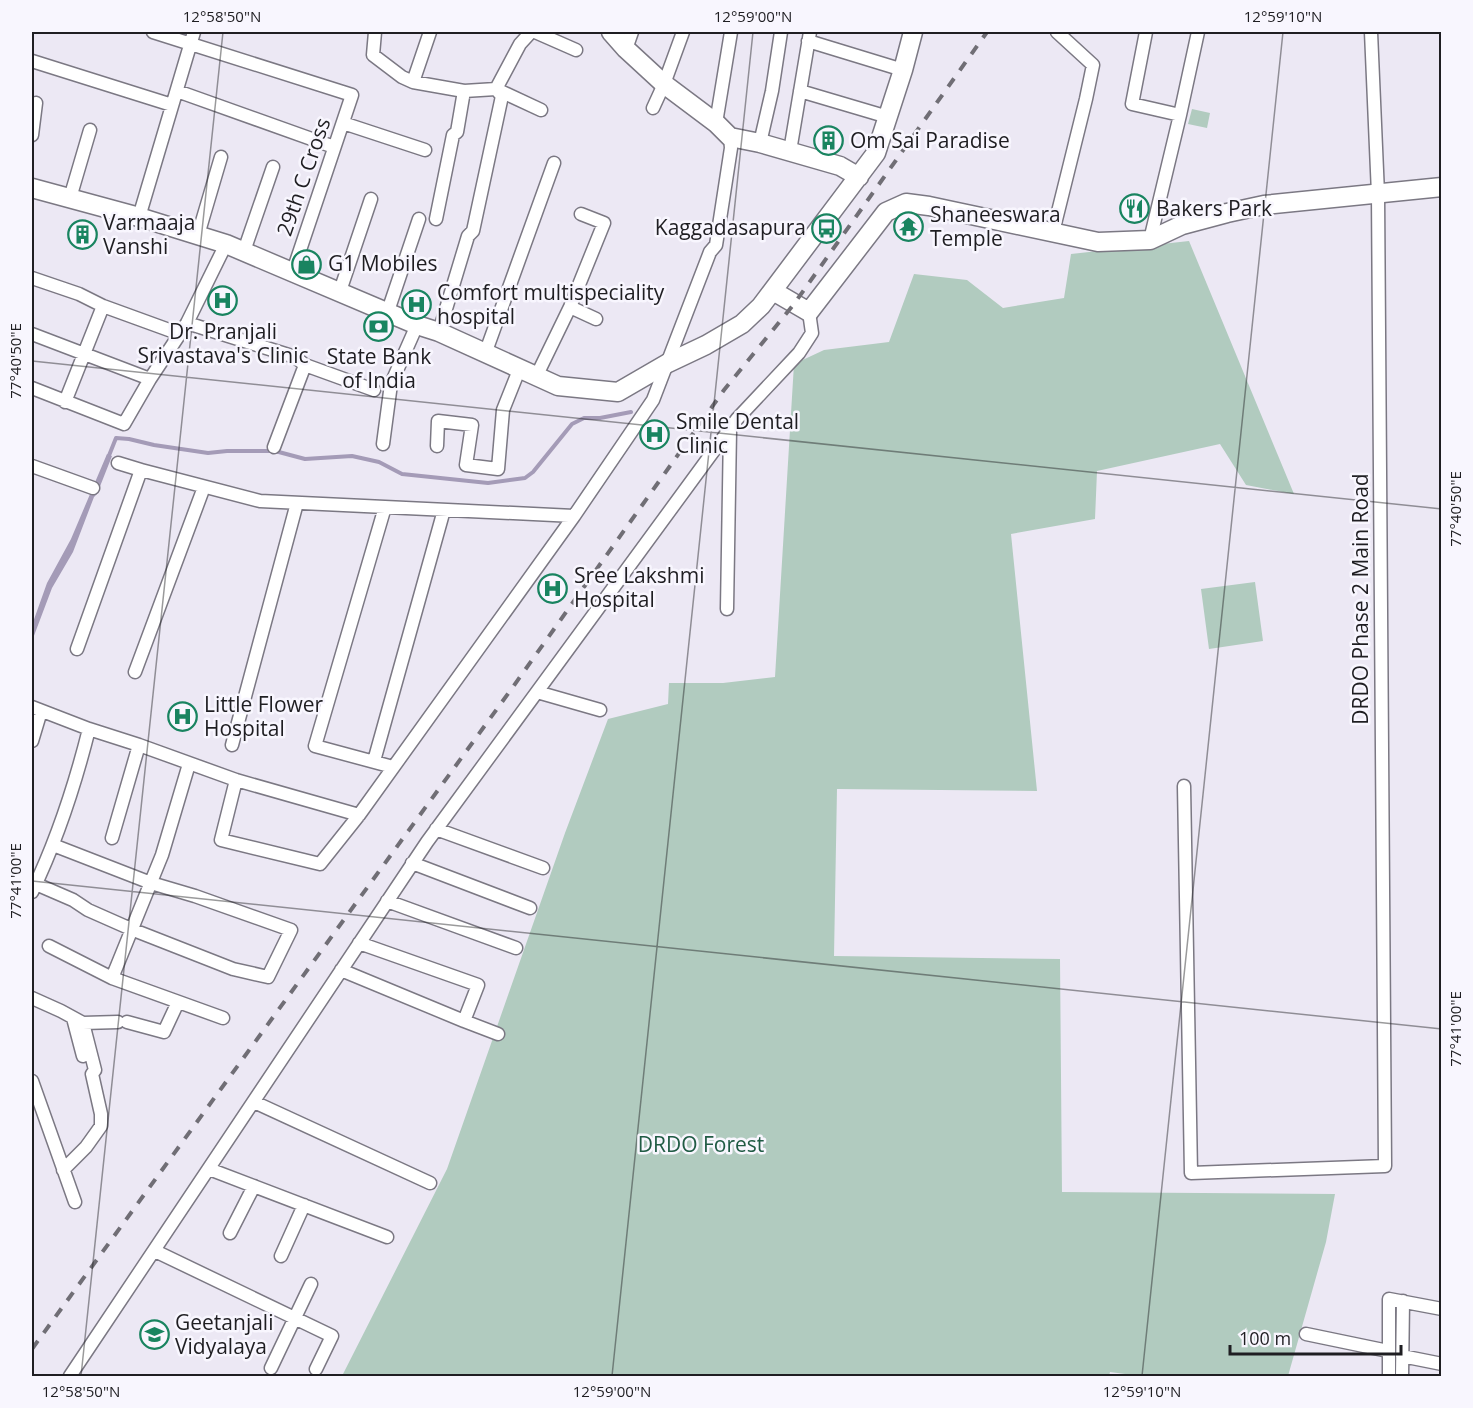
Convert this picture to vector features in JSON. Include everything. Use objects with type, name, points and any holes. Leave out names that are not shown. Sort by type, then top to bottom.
[{"type":"main road","points":[[611,32],[664,84],[716,123],[730,137],[760,143],[840,166],[859,177]]},
{"type":"main road","points":[[32,188],[139,217],[226,244],[439,332],[558,386],[618,392],[742,324],[761,306],[876,153],[913,32]]},
{"type":"main road","points":[[773,291],[809,312],[886,212],[906,203],[1098,242],[1150,240],[1182,225],[1264,205],[1442,187]]},
{"type":"street","points":[[139,217],[192,37],[153,32]]},
{"type":"street","points":[[375,32],[373,55],[402,77],[413,82],[464,91],[496,88],[541,110]]},
{"type":"street","points":[[413,82],[430,32]]},
{"type":"street","points":[[496,88],[520,44],[531,32]]},
{"type":"street","points":[[535,32],[576,50]]},
{"type":"street","points":[[626,49],[632,32]]},
{"type":"street","points":[[653,108],[683,32]]},
{"type":"street","points":[[716,123],[731,32]]},
{"type":"street","points":[[760,143],[772,91],[781,32]]},
{"type":"street","points":[[1053,232],[1093,65],[1057,32]]},
{"type":"street","points":[[1146,32],[1132,104],[1180,115]]},
{"type":"street","points":[[1150,240],[1198,32]]},
{"type":"street","name":"DRDO Phase 2 Main Road","points":[[1184,786],[1191,1173],[1385,1166],[1378,194],[1371,32]]},
{"type":"street","points":[[789,151],[809,36],[903,70]]},
{"type":"street","name":"29th C Cross","points":[[192,37],[352,95],[293,271]]},
{"type":"street","points":[[32,61],[172,105]]},
{"type":"street","points":[[439,332],[468,236],[473,231],[502,96],[496,88]]},
{"type":"street","points":[[177,91],[334,147]]},
{"type":"street","points":[[436,219],[453,135],[457,132],[464,91]]},
{"type":"street","points":[[800,91],[888,117]]},
{"type":"street","points":[[32,135],[36,102]]},
{"type":"street","points":[[343,123],[425,150]]},
{"type":"street","points":[[70,198],[90,130]]},
{"type":"street","points":[[236,780],[220,840],[320,864],[358,815],[574,516],[653,400],[710,252],[716,246],[731,148],[730,137]]},
{"type":"street","points":[[198,235],[221,157]]},
{"type":"street","points":[[485,354],[554,163]]},
{"type":"street","points":[[244,251],[273,167]]},
{"type":"street","points":[[340,291],[371,199]]},
{"type":"street","points":[[437,446],[438,421],[472,425],[466,465],[498,469],[503,410],[570,308],[604,223],[581,214]]},
{"type":"street","points":[[388,312],[419,219]]},
{"type":"street","points":[[32,388],[124,424],[150,379],[188,323],[226,244]]},
{"type":"street","points":[[32,278],[180,334]]},
{"type":"street","points":[[65,402],[103,306]]},
{"type":"street","points":[[570,308],[596,319]]},
{"type":"street","points":[[70,1377],[436,829],[737,419],[799,353],[812,333],[809,312]]},
{"type":"street","points":[[188,323],[295,357],[305,364],[374,390]]},
{"type":"street","points":[[383,444],[391,384],[417,324]]},
{"type":"street","points":[[32,334],[150,379]]},
{"type":"street","points":[[274,447],[305,364]]},
{"type":"street","points":[[727,609],[730,429]]},
{"type":"street","points":[[118,463],[260,501],[574,516]]},
{"type":"street","points":[[32,466],[93,488]]},
{"type":"street","points":[[77,650],[141,470]]},
{"type":"street","points":[[135,672],[204,487]]},
{"type":"street","points":[[232,745],[297,502]]},
{"type":"street","points":[[385,507],[315,746],[393,767]]},
{"type":"street","points":[[374,761],[444,510]]},
{"type":"street","points":[[537,692],[600,710]]},
{"type":"street","points":[[32,741],[36,709],[236,780],[358,815]]},
{"type":"street","points":[[53,845],[151,883],[291,930],[268,977],[233,969],[131,929],[88,910],[73,900],[34,888],[53,845],[78,772],[89,729]]},
{"type":"street","points":[[112,838],[138,745]]},
{"type":"street","points":[[112,978],[162,855],[189,764]]},
{"type":"street","points":[[436,829],[543,868]]},
{"type":"street","points":[[412,863],[530,908]]},
{"type":"street","points":[[387,901],[516,948]]},
{"type":"street","points":[[359,943],[478,985],[464,1021]]},
{"type":"street","points":[[49,946],[112,978],[223,1018]]},
{"type":"street","points":[[341,970],[498,1034]]},
{"type":"street","points":[[32,998],[78,1021],[122,1022],[164,1032],[178,1002]]},
{"type":"street","points":[[63,1170],[86,1147],[101,1125],[92,1074],[95,1070],[78,1021]]},
{"type":"street","points":[[32,1081],[75,1202]]},
{"type":"street","points":[[254,1102],[430,1183]]},
{"type":"street","points":[[210,1169],[387,1237]]},
{"type":"street","points":[[230,1233],[254,1186]]},
{"type":"street","points":[[281,1256],[304,1205]]},
{"type":"street","points":[[155,1251],[332,1336],[316,1369]]},
{"type":"street","points":[[271,1368],[311,1284]]},
{"type":"street","points":[[1389,1377],[1389,1299],[1442,1309]]},
{"type":"street","points":[[1402,1377],[1403,1301]]},
{"type":"street","points":[[1306,1334],[1388,1351]]},
{"type":"street","points":[[1402,1356],[1442,1364]]},
{"type":"green space","points":[[1192,109],[1210,113],[1207,128],[1188,124]]},
{"type":"green space","name":"DRDO Forest","points":[[1189,241],[1294,494],[1246,485],[1220,444],[1097,471],[1095,519],[1011,534],[1037,791],[837,789],[834,956],[1060,959],[1062,1192],[1335,1194],[1326,1242],[1288,1376],[1140,1376],[1110,1372],[1109,1376],[342,1376],[447,1169],[565,833],[608,719],[668,704],[669,683],[723,683],[775,677],[794,364],[824,350],[889,342],[914,274],[967,280],[1003,308],[1064,298],[1071,254]]},
{"type":"green space","points":[[1255,582],[1263,641],[1209,649],[1201,589]]},
{"type":"shaded area","points":[[107,454],[112,456],[97,494],[73,552],[52,588],[32,641],[32,625],[47,583],[71,539]]},
{"type":"waterway","points":[[108,458],[116,438],[208,453],[275,451],[305,459],[352,456],[379,462],[402,474],[488,483],[525,478],[533,472],[572,424],[584,418],[600,418],[631,412]]},
{"type":"railway","points":[[32,1349],[510,691],[724,390],[794,304],[987,32]]},
{"type":"place","name":"Om Sai Paradise","points":[[829,141]]},
{"type":"place","name":"Bakers Park","points":[[1135,209]]},
{"type":"place","name":"Shaneeswara Temple","points":[[909,227]]},
{"type":"place","name":"Kaggadasapura","points":[[827,228]]},
{"type":"place","name":"Varmaaja Vanshi","points":[[82,235]]},
{"type":"place","name":"G1 Mobiles","points":[[307,264]]},
{"type":"place","name":"Dr. Pranjali Srivastava's Clinic","points":[[223,301]]},
{"type":"place","name":"Comfort multispeciality hospital","points":[[416,305]]},
{"type":"place","name":"State Bank of India","points":[[379,326]]},
{"type":"place","name":"Smile Dental Clinic","points":[[655,434]]},
{"type":"place","name":"Sree Lakshmi Hospital","points":[[553,588]]},
{"type":"place","name":"Little Flower Hospital","points":[[183,717]]},
{"type":"place","name":"Geetanjali Vidyalaya","points":[[154,1335]]}]
